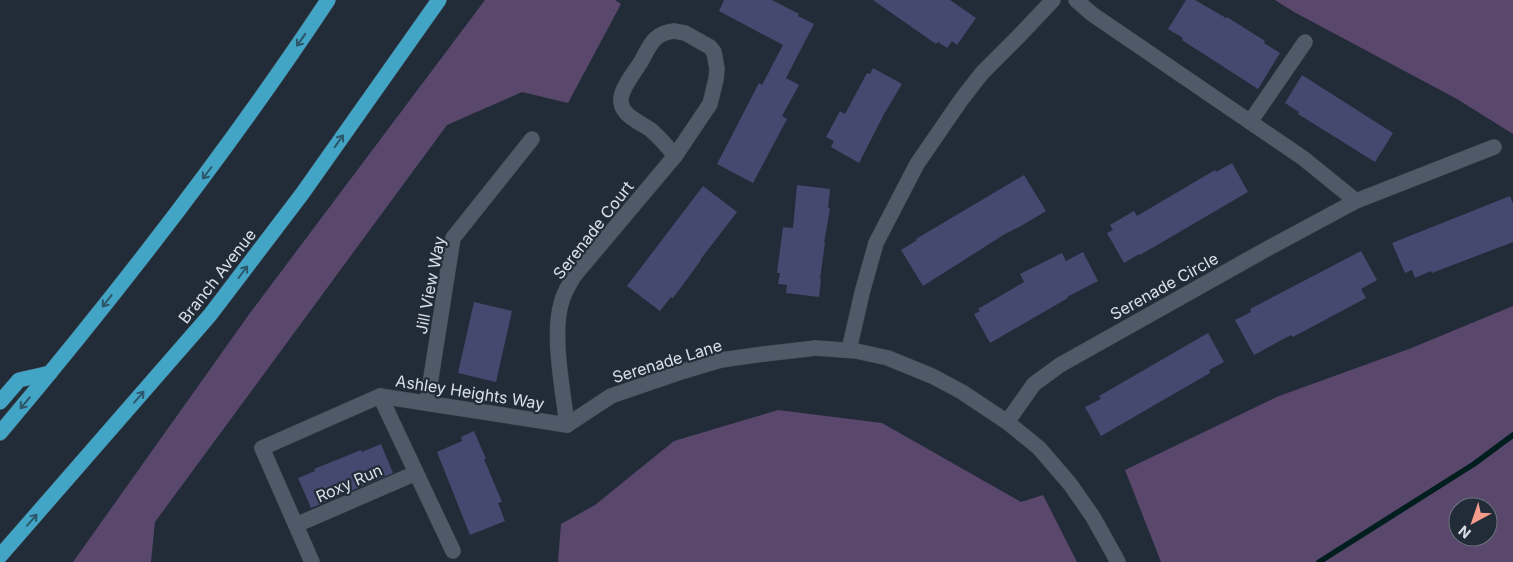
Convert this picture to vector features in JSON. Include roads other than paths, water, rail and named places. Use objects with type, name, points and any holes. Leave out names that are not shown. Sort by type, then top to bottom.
[{"type":"highway","points":[[0,433],[161,234],[234,136],[328,0]]},
{"type":"highway","name":"Branch Avenue","points":[[0,556],[210,315],[302,194],[439,0]]},
{"type":"highway","points":[[0,402],[19,380],[50,373]]},
{"type":"highway","points":[[3,562],[16,538]]},
{"type":"street","points":[[850,350],[862,293],[876,243],[917,164],[960,100],[982,73],[1053,0]]},
{"type":"street","points":[[1076,0],[1092,14],[1303,158],[1356,201]]},
{"type":"street","name":"Serenade Court","points":[[567,425],[558,343],[560,304],[574,276],[675,156],[710,104],[717,70],[714,52],[710,47],[685,33],[674,31],[661,34],[647,49],[622,92],[621,103],[627,114],[650,130],[675,156]]},
{"type":"street","points":[[1250,122],[1305,42]]},
{"type":"street","name":"Jill View Way","points":[[427,403],[454,238],[532,140]]},
{"type":"street","name":"Serenade Circle","points":[[1007,422],[1034,384],[1060,365],[1356,201],[1494,147]]},
{"type":"street","name":"Serenade Lane","points":[[567,425],[611,396],[720,360],[816,348],[850,350],[888,358],[932,376],[962,392],[1007,422],[1039,448],[1070,484],[1093,517],[1118,562]]},
{"type":"street","points":[[380,396],[453,550]]},
{"type":"street","name":"Ashley Heights Way","points":[[312,562],[262,448],[380,396],[567,425]]},
{"type":"street","name":"Roxy Run","points":[[296,526],[416,472]]},
{"type":"waterway","points":[[1319,562],[1474,464],[1513,435]]}]
